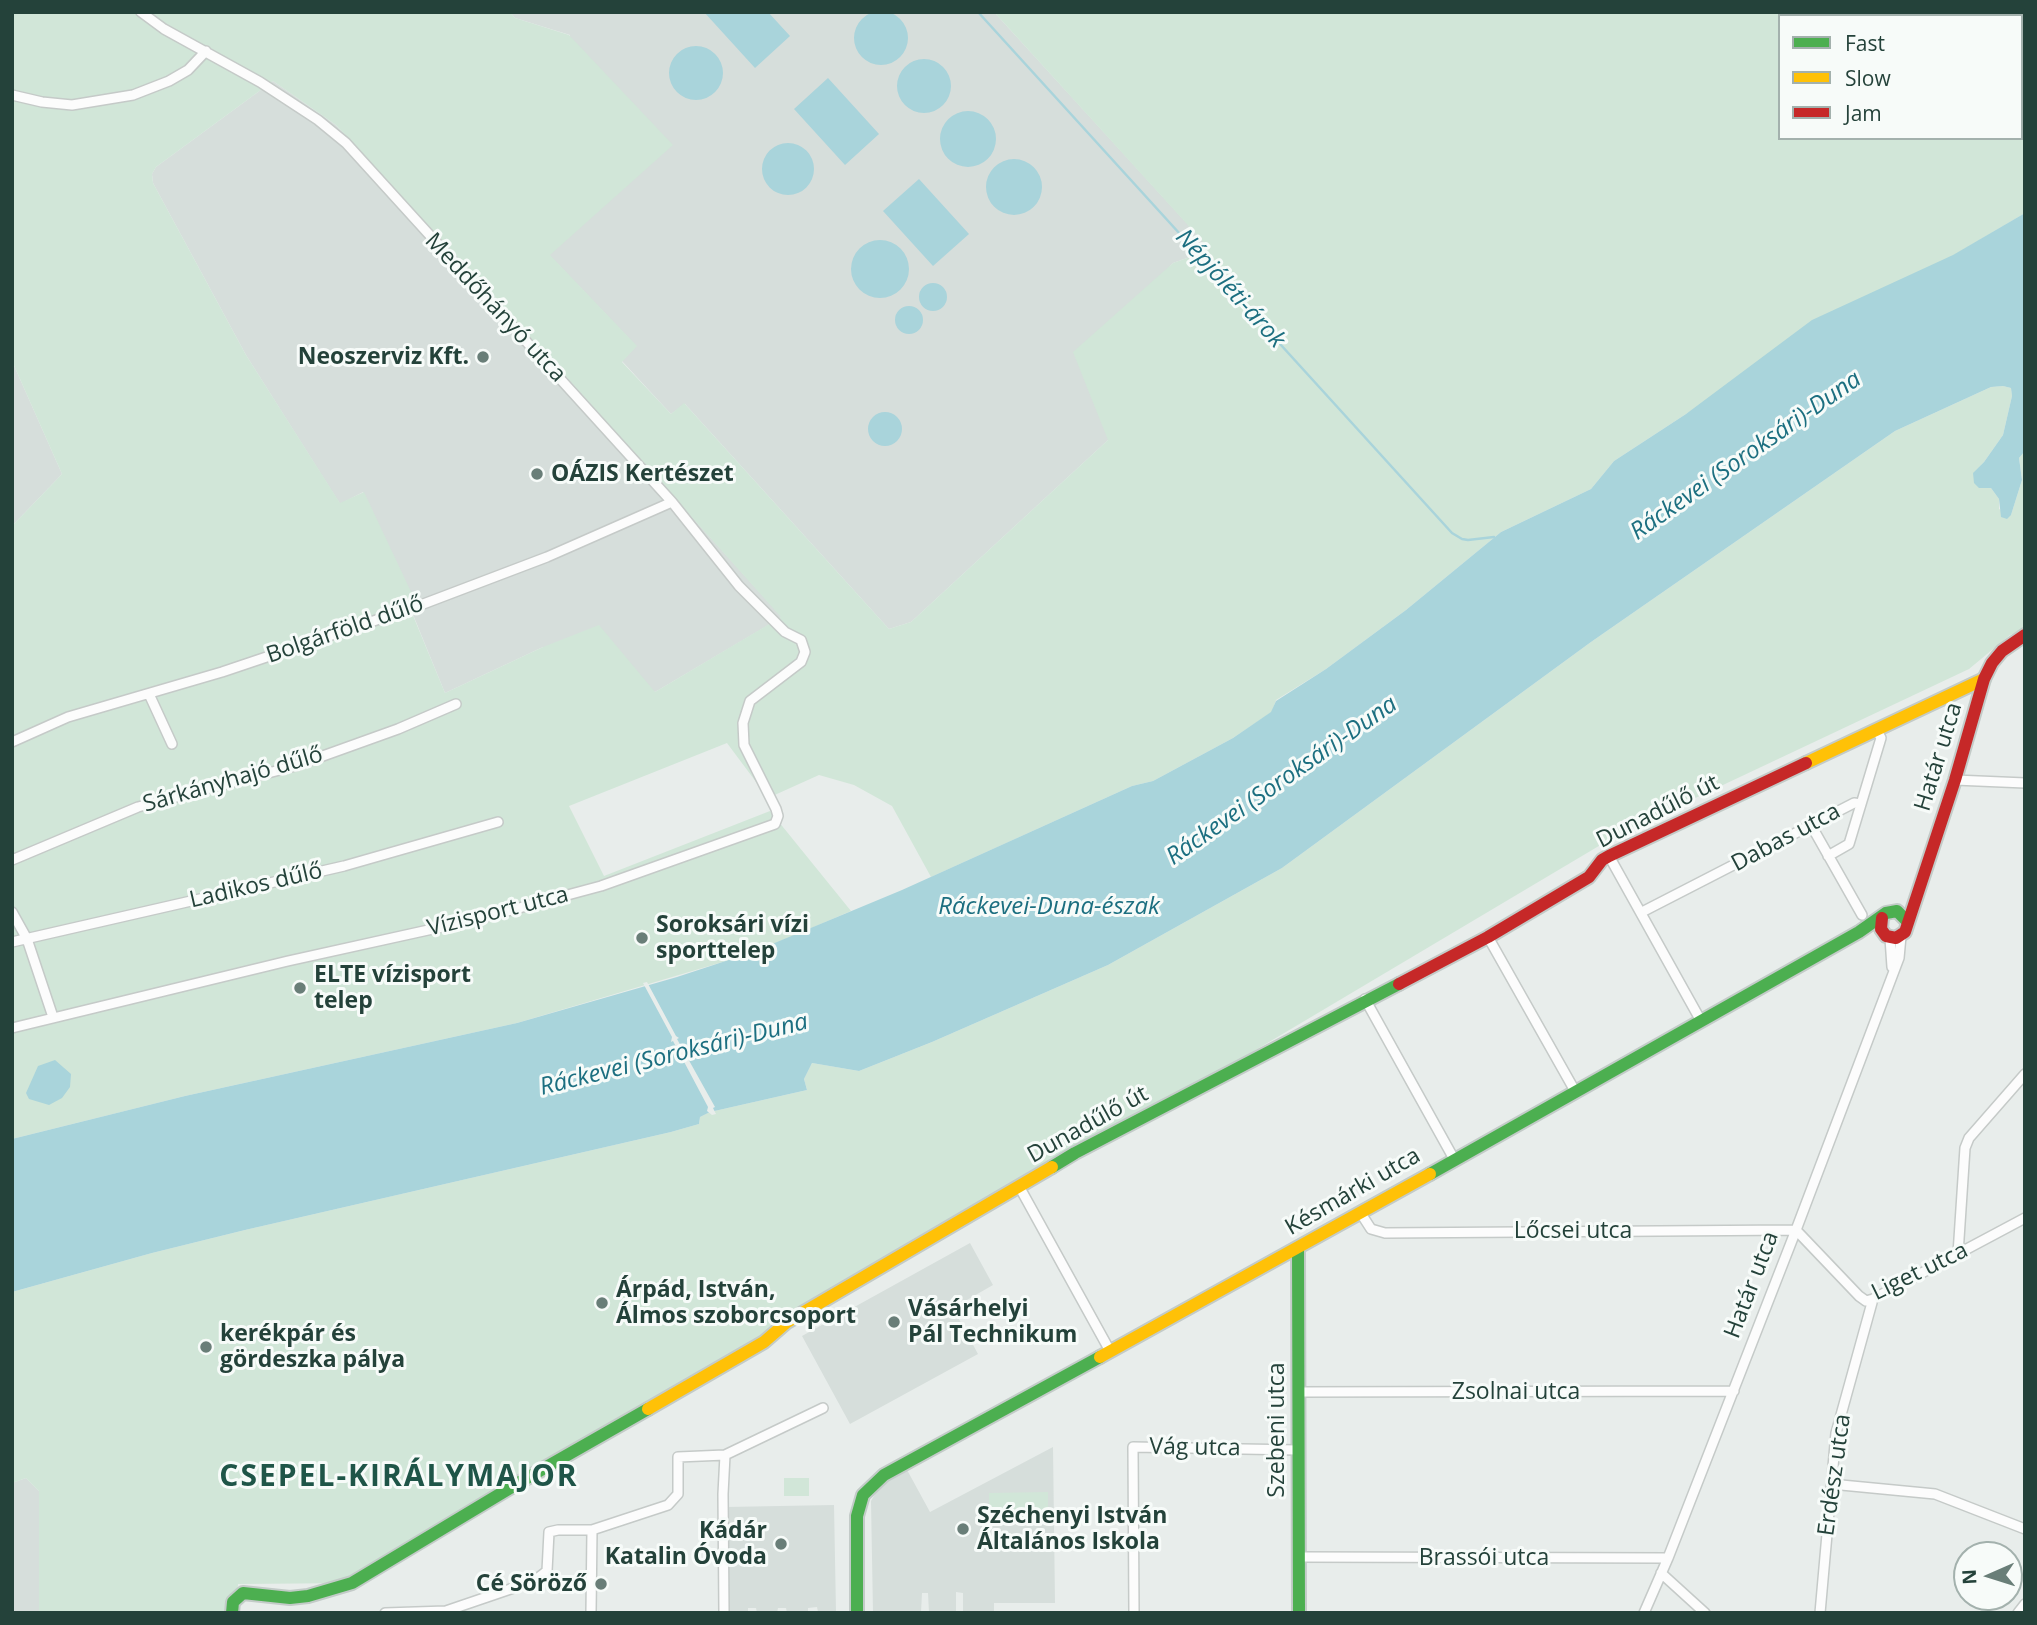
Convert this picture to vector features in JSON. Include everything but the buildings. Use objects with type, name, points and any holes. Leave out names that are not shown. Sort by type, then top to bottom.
[{"type":"street","name":"Meddőhányó utca","points":[[141,12],[164,29],[260,82],[318,120],[345,143],[672,502],[739,586],[785,632],[801,640],[806,652]]},
{"type":"street","points":[[12,95],[41,102],[72,105],[133,95],[169,82],[188,71],[206,51]]},
{"type":"street","name":"Bolgárföld dűlő","points":[[12,742],[68,717],[222,672],[418,606],[547,557],[672,502]]},
{"type":"street","points":[[1984,679],[2002,651],[2025,635]]},
{"type":"street","name":"Vízisport utca","points":[[12,1028],[490,916],[601,886],[775,824],[778,817],[776,809],[744,745],[743,723],[750,701],[800,662],[806,652]]},
{"type":"street","name":"Dunadűlő út","points":[[232,1613],[233,1602],[243,1593],[289,1598],[308,1596],[352,1583],[531,1476],[740,1357],[797,1316],[1020,1188],[1075,1153],[1488,937],[1589,877],[1602,860],[1609,856],[1984,679]]},
{"type":"street","name":"Határ utca","points":[[1907,921],[1913,912],[1955,780],[1984,679]]},
{"type":"street","points":[[149,694],[172,744]]},
{"type":"street","name":"Sárkányhajó dűlő","points":[[12,860],[138,807],[295,766],[398,729],[456,704]]},
{"type":"street","name":"Dabas utca","points":[[1642,912],[1854,803],[1861,804],[1881,738],[1877,729]]},
{"type":"street","points":[[1955,780],[2025,783]]},
{"type":"street","points":[[1828,856],[1849,844],[1861,804]]},
{"type":"street","name":"Ladikos dűlő","points":[[12,943],[344,866],[498,822]]},
{"type":"street","points":[[1811,825],[1862,915]]},
{"type":"street","points":[[1609,856],[1701,1021]]},
{"type":"street","name":"Határ utca","points":[[1897,911],[1919,888]]},
{"type":"street","points":[[1859,932],[1891,936],[1907,927],[1905,917],[1897,911],[1886,913],[1880,923],[1891,936]]},
{"type":"street","points":[[12,912],[27,939],[53,1017]]},
{"type":"street","name":"Késmárki utca","points":[[857,1613],[857,1516],[863,1495],[884,1475],[1298,1248],[1859,932],[1867,924],[1882,918]]},
{"type":"street","name":"Határ utca","points":[[1644,1613],[1734,1391],[1899,958],[1891,936]]},
{"type":"street","points":[[1488,937],[1575,1091]]},
{"type":"street","points":[[1365,999],[1454,1159]]},
{"type":"street","points":[[1958,1254],[1965,1148],[1969,1138],[2025,1074]]},
{"type":"street","points":[[1020,1188],[1110,1351]]},
{"type":"street","name":"Lőcsei utca","points":[[1360,1212],[1371,1229],[1385,1233],[1796,1230]]},
{"type":"street","name":"Liget utca","points":[[1796,1230],[1866,1301],[2025,1218]]},
{"type":"street","name":"Szebeni utca","points":[[1298,1248],[1299,1613]]},
{"type":"street","name":"Erdész utca","points":[[1820,1613],[1836,1433],[1874,1299]]},
{"type":"street","name":"Zsolnai utca","points":[[1298,1392],[1734,1391]]},
{"type":"street","points":[[385,1613],[446,1611],[534,1581],[547,1572],[549,1532],[592,1530],[668,1506],[678,1494],[678,1457],[725,1455],[823,1408]]},
{"type":"street","name":"Vág utca","points":[[1134,1613],[1133,1447],[1298,1450]]},
{"type":"street","points":[[724,1613],[725,1455]]},
{"type":"street","points":[[1831,1483],[1935,1494],[2025,1529]]},
{"type":"street","points":[[591,1613],[592,1530]]},
{"type":"street","name":"Brassói utca","points":[[1299,1557],[1668,1558]]},
{"type":"street","points":[[1661,1573],[1705,1613]]},
{"type":"street","points":[[2018,1613],[2025,1604]]},
{"type":"shaded area","points":[[510,12],[994,12],[1206,244],[1201,253],[1170,266],[1108,440],[911,622],[889,629],[685,404],[671,414],[622,361],[636,346],[549,255],[570,35],[515,18]]},
{"type":"shaded area","points":[[273,81],[336,125],[782,617],[655,692],[543,647],[445,693],[363,492],[340,504],[246,355],[153,183],[152,174],[156,167]]},
{"type":"shaded area","points":[[12,361],[62,474],[12,526]]},
{"type":"shaded area","name":"Vásárhelyi Pál Technikum","points":[[970,1243],[993,1285],[953,1308],[978,1354],[850,1424],[802,1336]]},
{"type":"shaded area","name":"Széchenyi István Általános Iskola","points":[[1053,1447],[1055,1603],[994,1603],[994,1612],[963,1612],[963,1593],[956,1592],[956,1613],[929,1613],[928,1593],[922,1593],[921,1613],[873,1613],[871,1501],[883,1480],[906,1468],[930,1512]]},
{"type":"shaded area","points":[[26,1478],[39,1491],[39,1613],[12,1613],[12,1483]]},
{"type":"shaded area","name":"Kádár Katalin Óvoda","points":[[834,1505],[836,1612],[818,1612],[817,1607],[808,1608],[808,1613],[787,1613],[786,1608],[778,1608],[777,1613],[757,1613],[756,1608],[748,1608],[748,1612],[728,1613],[726,1507]]},
{"type":"green space","points":[[12,12],[510,12],[515,18],[569,35],[673,145],[550,255],[637,346],[622,362],[671,414],[684,403],[889,629],[911,622],[1108,440],[1073,352],[1173,263],[1201,253],[1206,245],[994,12],[2025,12],[2025,213],[1686,414],[1614,461],[1591,489],[1501,532],[1406,610],[1326,669],[1276,700],[1272,712],[1233,738],[1153,781],[1132,786],[931,877],[892,806],[854,785],[819,775],[768,798],[727,743],[569,806],[604,876],[770,811],[851,911],[753,953],[517,1023],[185,1096],[12,1139],[12,526],[62,474],[12,361]],"holes":[[[273,81],[336,125],[561,371],[781,617],[655,692],[599,625],[543,647],[445,693],[407,601],[413,596],[364,492],[340,503],[246,355],[153,183],[152,174],[156,167]]]},
{"type":"green space","points":[[1991,387],[2011,388],[2012,396],[2003,435],[1973,474],[1991,488],[1999,499],[1999,509],[2011,515],[2022,480],[2019,458],[2025,451],[2025,628],[2010,635],[1969,669],[1619,834],[359,1583],[238,1584],[236,1613],[39,1613],[39,1491],[26,1478],[12,1483],[12,1292],[245,1230],[699,1124],[700,1117],[710,1112],[807,1090],[804,1079],[812,1063],[859,1071],[1108,965],[1282,868],[1591,642],[1895,431]]},
{"type":"green space","points":[[784,1478],[809,1478],[809,1496],[784,1496]]},
{"type":"green space","points":[[1048,1492],[1048,1523],[989,1524],[989,1493]]},
{"type":"water","points":[[881,11],[900,19],[908,38],[900,57],[881,65],[862,57],[854,38],[862,19]]},
{"type":"water","points":[[704,12],[768,12],[790,36],[755,68]]},
{"type":"water","points":[[701,46],[711,50],[719,58],[723,73],[719,88],[711,96],[691,100],[681,96],[673,88],[669,68],[673,58],[681,50]]},
{"type":"water","points":[[924,59],[943,67],[951,86],[943,105],[924,113],[905,105],[897,86],[905,67]]},
{"type":"water","points":[[828,78],[879,134],[845,165],[794,109]]},
{"type":"water","points":[[963,111],[973,111],[988,119],[994,128],[994,150],[988,159],[973,167],[963,167],[945,155],[940,144],[940,134],[952,116]]},
{"type":"water","points":[[788,143],[807,150],[814,169],[807,188],[788,195],[769,188],[762,169],[769,150]]},
{"type":"water","points":[[1014,159],[1025,161],[1034,167],[1040,176],[1040,198],[1034,207],[1025,213],[1014,215],[1003,213],[994,207],[988,198],[986,187],[988,176],[994,167],[1003,161]]},
{"type":"water","points":[[919,179],[969,234],[933,266],[883,211]]},
{"type":"water","name":"Ráckevei-Duna-észak","points":[[2025,213],[2025,451],[2019,458],[2022,480],[2011,515],[2007,519],[2001,517],[1999,499],[1991,488],[1979,488],[1974,483],[1973,473],[2003,435],[2012,396],[2011,388],[2003,386],[1991,387],[1895,431],[1591,642],[1282,868],[1108,965],[859,1071],[812,1063],[804,1079],[807,1090],[710,1112],[700,1117],[699,1124],[245,1230],[12,1292],[12,1139],[185,1096],[517,1023],[677,977],[753,952],[902,890],[1132,786],[1153,781],[1233,738],[1271,712],[1276,701],[1326,669],[1406,610],[1501,532],[1591,489],[1614,461],[1686,414],[1812,320],[1953,255]]},
{"type":"water","points":[[880,240],[891,242],[904,253],[909,269],[907,280],[896,293],[880,298],[869,296],[856,285],[851,269],[853,258],[864,245]]},
{"type":"water","points":[[933,283],[943,287],[947,297],[943,307],[933,311],[923,307],[919,297],[923,287]]},
{"type":"water","points":[[909,306],[919,310],[923,320],[919,330],[909,334],[899,330],[895,320],[899,310]]},
{"type":"water","points":[[885,412],[897,417],[902,429],[897,441],[885,446],[873,441],[868,429],[873,417]]},
{"type":"water","points":[[55,1060],[71,1074],[70,1087],[62,1098],[49,1105],[29,1099],[26,1093],[38,1066]]},
{"type":"pier","points":[[647,982],[679,1038],[677,1039],[715,1107],[713,1108],[716,1114],[712,1115],[707,1111],[708,1107],[673,1041],[671,1042],[672,1037],[643,983]]},
{"type":"waterway","name":"Népjóléti-árok","points":[[978,12],[1452,533],[1468,540],[1494,537]]},
{"type":"traffic: fast","points":[[1430,1174],[1859,932],[1886,913],[1897,911],[1907,921]]},
{"type":"traffic: fast","points":[[1052,1167],[1399,984]]},
{"type":"traffic: fast","points":[[1298,1248],[1299,1613]]},
{"type":"traffic: fast","points":[[857,1613],[857,1516],[863,1495],[884,1475],[1100,1357]]},
{"type":"traffic: fast","points":[[232,1613],[233,1602],[243,1593],[290,1598],[308,1596],[352,1583],[648,1409]]},
{"type":"traffic: slow","points":[[1806,763],[1984,679]]},
{"type":"traffic: slow","points":[[648,1409],[764,1342],[787,1322],[1052,1167]]},
{"type":"traffic: slow","points":[[1100,1357],[1430,1174]]},
{"type":"traffic: jam","points":[[1882,918],[1881,929],[1886,936],[1896,938],[1905,932],[1955,780],[1984,679],[2002,651],[2025,635]]},
{"type":"traffic: jam","points":[[1399,984],[1488,937],[1589,877],[1602,860],[1609,856],[1806,763]]},
{"type":"place","name":"Neoszerviz Kft.","points":[[483,357]]},
{"type":"place","name":"OÁZIS Kertészet","points":[[537,474]]},
{"type":"place","name":"Soroksári vízi sporttelep","points":[[642,938]]},
{"type":"place","name":"ELTE vízisport telep","points":[[300,988]]},
{"type":"place","name":"Árpád, István, Álmos szoborcsoport","points":[[602,1303]]},
{"type":"place","name":"Vásárhelyi Pál Technikum","points":[[894,1322]]},
{"type":"place","name":"kerékpár és gördeszka pálya","points":[[206,1347]]},
{"type":"place","name":"Széchenyi István Általános Iskola","points":[[963,1529]]},
{"type":"place","name":"Kádár Katalin Óvoda","points":[[781,1544]]},
{"type":"place","name":"Cé Söröző","points":[[601,1584]]},
{"type":"district","name":"CSEPEL-KIRÁLYMAJOR","points":[[399,1477]]},
{"type":"water label","name":"Ráckevei (Soroksári)-Duna","points":[[1746,456]]},
{"type":"water label","name":"Ráckevei (Soroksári)-Duna","points":[[1282,781]]},
{"type":"water label","name":"Ráckevei (Soroksári)-Duna","points":[[674,1055]]}]
